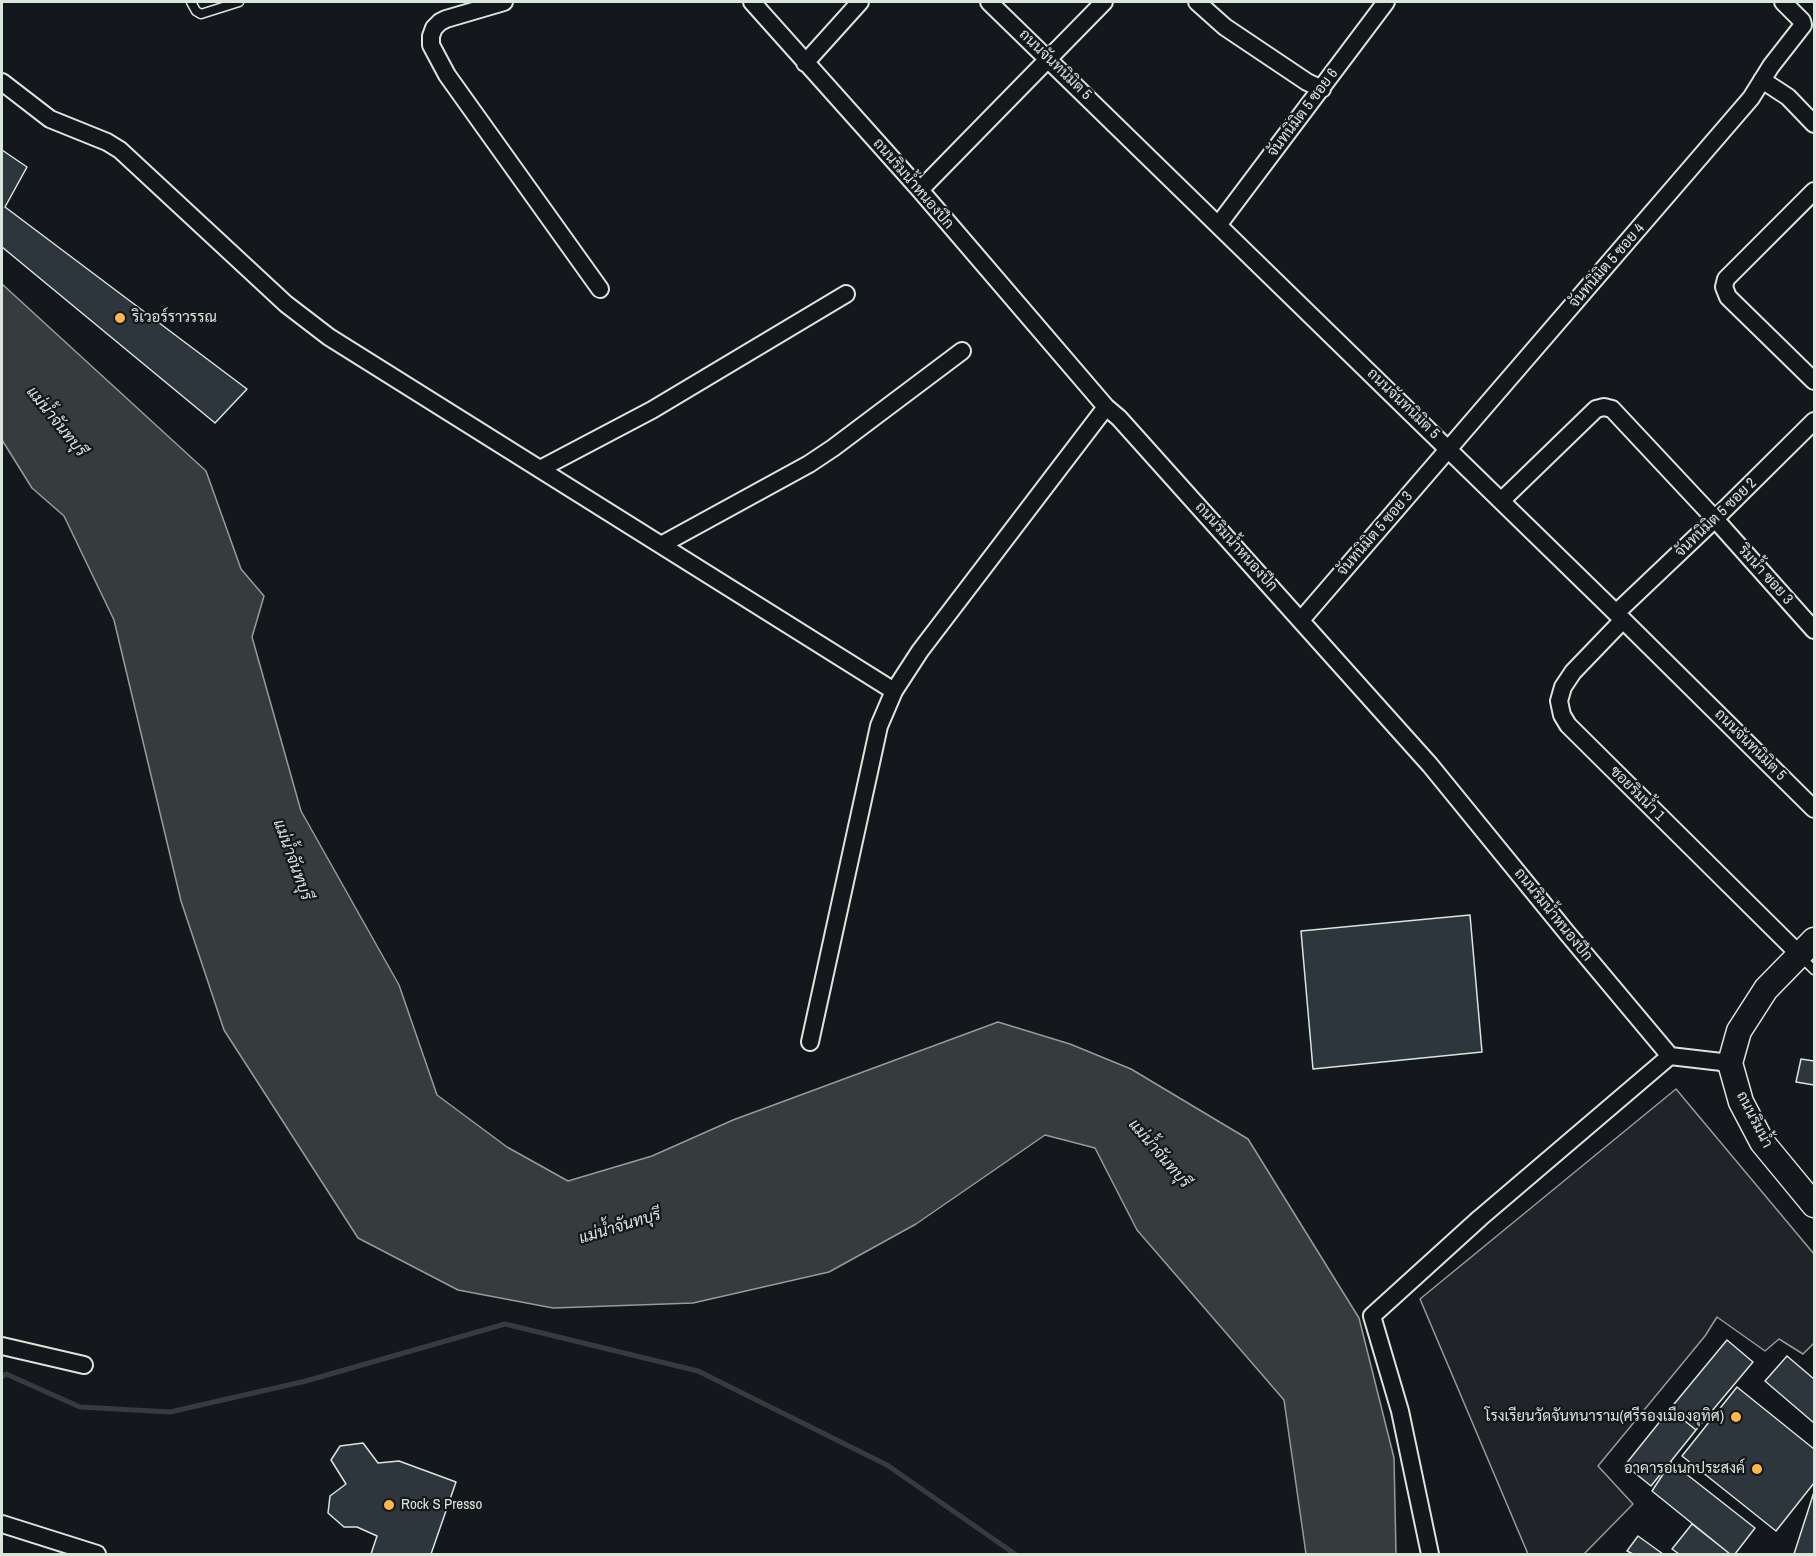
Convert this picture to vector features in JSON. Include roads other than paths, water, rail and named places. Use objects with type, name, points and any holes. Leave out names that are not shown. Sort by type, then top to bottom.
[{"type":"main road","points":[[1730,1063],[1739,1030],[1766,989],[1810,955]]},
{"type":"main road","name":"ถนนริมน้ำ","points":[[1730,1063],[1741,1102],[1762,1142],[1815,1205]]},
{"type":"street","points":[[504,2],[440,22],[434,28],[431,45],[447,75],[600,289]]},
{"type":"street","name":"ถนนริมน้ำหนองปึก","points":[[752,2],[920,190],[1106,407],[1119,418],[1430,765],[1670,1056]]},
{"type":"street","points":[[805,63],[860,2]]},
{"type":"street","name":"ถนนจันทนิมิต 5","points":[[989,2],[1219,224],[1815,809]]},
{"type":"street","points":[[920,190],[1104,2]]},
{"type":"street","points":[[1197,2],[1225,27],[1307,82],[1322,89]]},
{"type":"street","name":"จันทนิมิต 5 ซอย 6","points":[[1219,224],[1386,2]]},
{"type":"street","name":"จันทนิมิต 5 ซอย 4","points":[[1448,449],[1743,107],[1803,25],[1784,2]]},
{"type":"street","points":[[1762,80],[1788,97],[1815,124]]},
{"type":"street","points":[[2,82],[50,118],[107,142],[120,150],[286,304],[329,337],[894,691]]},
{"type":"street","points":[[1812,200],[1726,279],[1724,287],[1728,297],[1815,381]]},
{"type":"street","points":[[540,469],[652,410],[846,294]]},
{"type":"street","points":[[661,545],[817,458],[962,351]]},
{"type":"street","points":[[810,1042],[879,726],[894,691],[927,642],[1106,407]]},
{"type":"street","name":"ริมน้ำ ซอย 3","points":[[1501,501],[1596,409],[1604,407],[1612,409],[1716,519],[1815,630]]},
{"type":"street","name":"จันทนิมิต 5 ซอย 2","points":[[1620,617],[1815,421]]},
{"type":"street","name":"จันทนิมิต 5 ซอย 3","points":[[1301,620],[1448,449]]},
{"type":"street","name":"ซอยริมน้ำ 1","points":[[1620,617],[1563,687],[1560,701],[1562,715],[1568,725],[1810,955]]},
{"type":"street","points":[[1430,1554],[1400,1411],[1372,1316],[1480,1218],[1670,1056],[1730,1063]]},
{"type":"street","points":[[2,1346],[84,1365]]},
{"type":"street","points":[[2,1524],[97,1554]]},
{"type":"lane","points":[[191,2],[196,11],[201,14],[239,2]]},
{"type":"water","name":"แม่น้ำจันทบุรี","points":[[2,284],[206,471],[241,569],[264,596],[252,637],[301,811],[399,985],[437,1095],[507,1147],[568,1181],[652,1156],[733,1120],[998,1022],[1070,1044],[1131,1069],[1248,1139],[1359,1318],[1394,1458],[1396,1554],[1306,1554],[1284,1400],[1137,1230],[1095,1148],[1045,1135],[916,1224],[829,1272],[693,1303],[553,1308],[458,1290],[358,1238],[224,1030],[181,901],[114,620],[64,516],[32,488],[2,440]]},
{"type":"waterway","points":[[2,1377],[6,1374],[80,1407],[170,1412],[306,1381],[505,1324],[698,1371],[887,1465],[1015,1554]]},
{"type":"place","name":"ริเวอร์ราวรรณ","points":[[120,318]]},
{"type":"place","name":"โรงเรียนวัดจันทนาราม(ศรีรองเมืองอุทิศ)","points":[[1736,1417]]},
{"type":"place","name":"อาคารอเนกประสงค์","points":[[1757,1469]]},
{"type":"place","name":"Rock S Presso","points":[[389,1505]]}]
